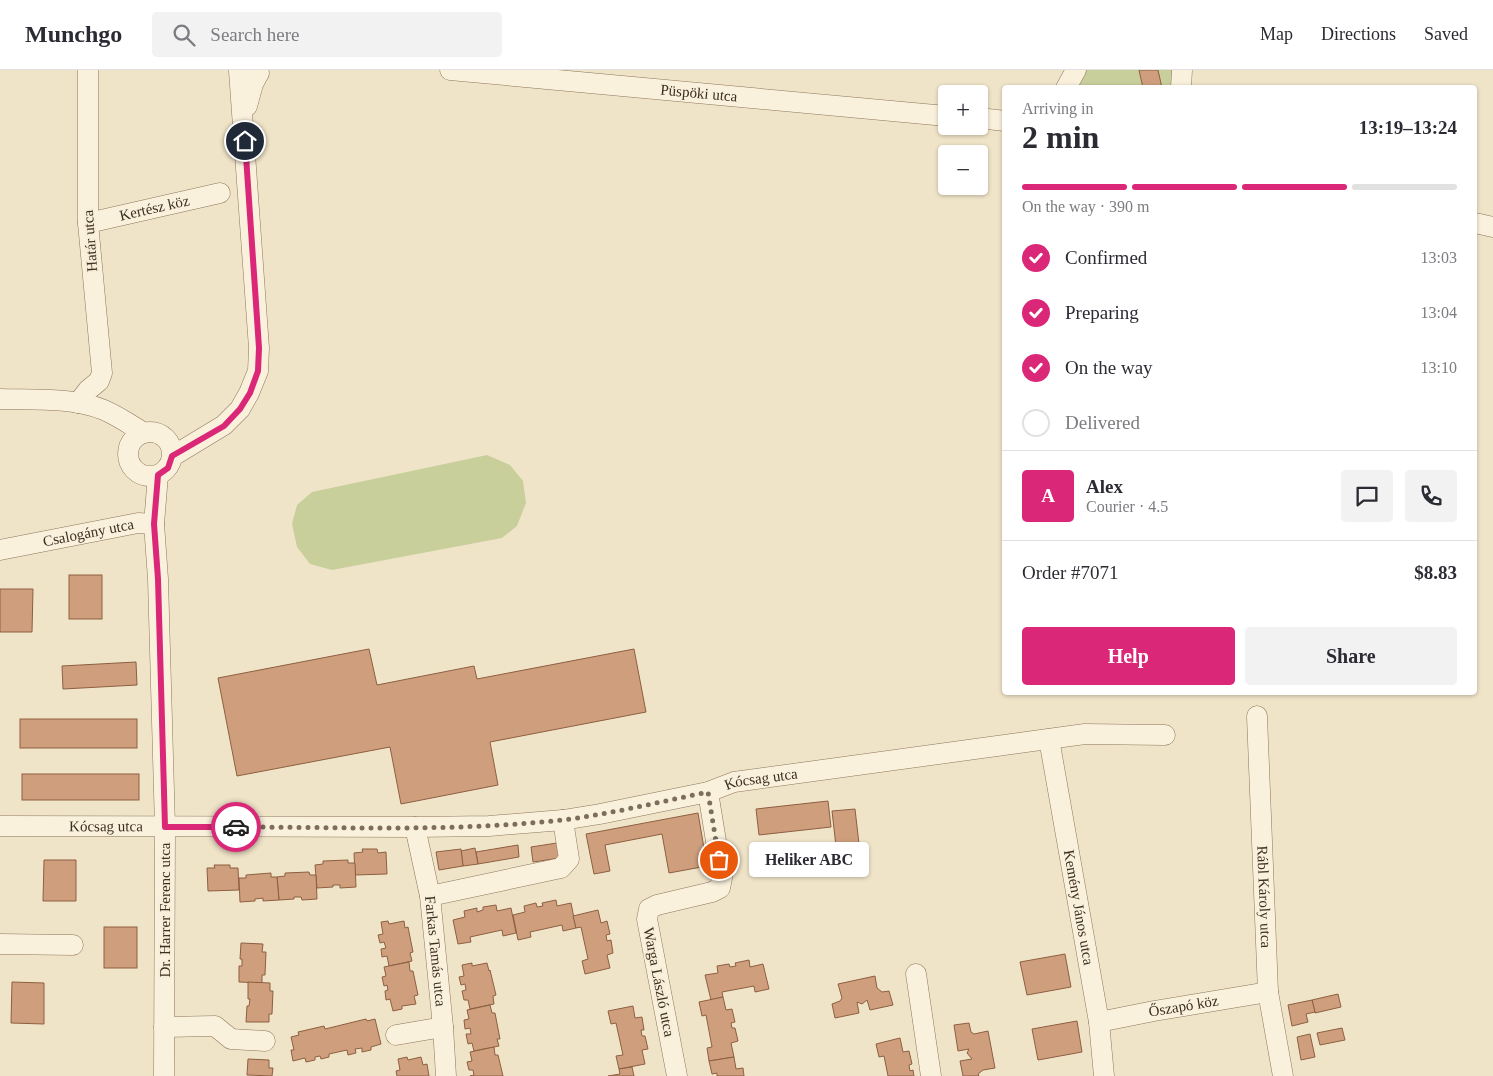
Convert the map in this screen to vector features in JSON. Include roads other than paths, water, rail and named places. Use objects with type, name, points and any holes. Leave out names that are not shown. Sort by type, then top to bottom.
[{"type":"street","name":"Határ utca","points":[[85,404],[88,390],[99,381],[102,372],[88,223],[89,70]]},
{"type":"street","name":"Püspöki utca","points":[[450,70],[938,115]]},
{"type":"street","points":[[1068,85],[1076,70]]},
{"type":"street","points":[[1181,85],[1182,70]]},
{"type":"street","points":[[169,447],[240,409],[250,393],[258,371],[259,360],[244,123],[250,71]]},
{"type":"street","points":[[988,119],[1002,121]]},
{"type":"street","name":"Kertész köz","points":[[88,223],[220,193]]},
{"type":"street","points":[[1477,223],[1493,227]]},
{"type":"street","points":[[0,399],[85,404],[113,414],[137,440]]},
{"type":"street","points":[[158,434],[169,447],[168,468],[148,474],[130,462],[137,440],[158,434]]},
{"type":"street","name":"Csalogány utca","points":[[0,550],[138,523],[154,524],[147,506],[148,474]]},
{"type":"street","name":"Dr. Harrer Ferenc utca","points":[[154,524],[158,579],[165,827],[164,1076]]},
{"type":"street","name":"Rábl Károly utca","points":[[1258,716],[1268,992],[1283,1076]]},
{"type":"street","name":"Kócsag utca","points":[[0,826],[415,828],[489,826],[563,820],[708,792],[734,782],[1049,739],[1099,734],[1165,735]]},
{"type":"street","name":"Kemény János utca","points":[[1049,739],[1099,1022],[1104,1076]]},
{"type":"street","name":"Warga László utca","points":[[677,1076],[647,918],[649,909],[657,905],[712,892],[720,888],[722,878],[708,792]]},
{"type":"street","points":[[430,896],[562,868],[570,859],[563,820]]},
{"type":"street","name":"Farkas Tamás utca","points":[[415,828],[430,896],[446,1076]]},
{"type":"street","points":[[0,944],[73,945]]},
{"type":"street","points":[[916,974],[931,1076]]},
{"type":"street","name":"Őszapó köz","points":[[1099,1022],[1268,992]]},
{"type":"street","points":[[164,1027],[215,1026],[231,1040],[266,1041]]},
{"type":"street","points":[[396,1035],[443,1027]]},
{"type":"place","name":"Heliker ABC","points":[[719,860]]}]
